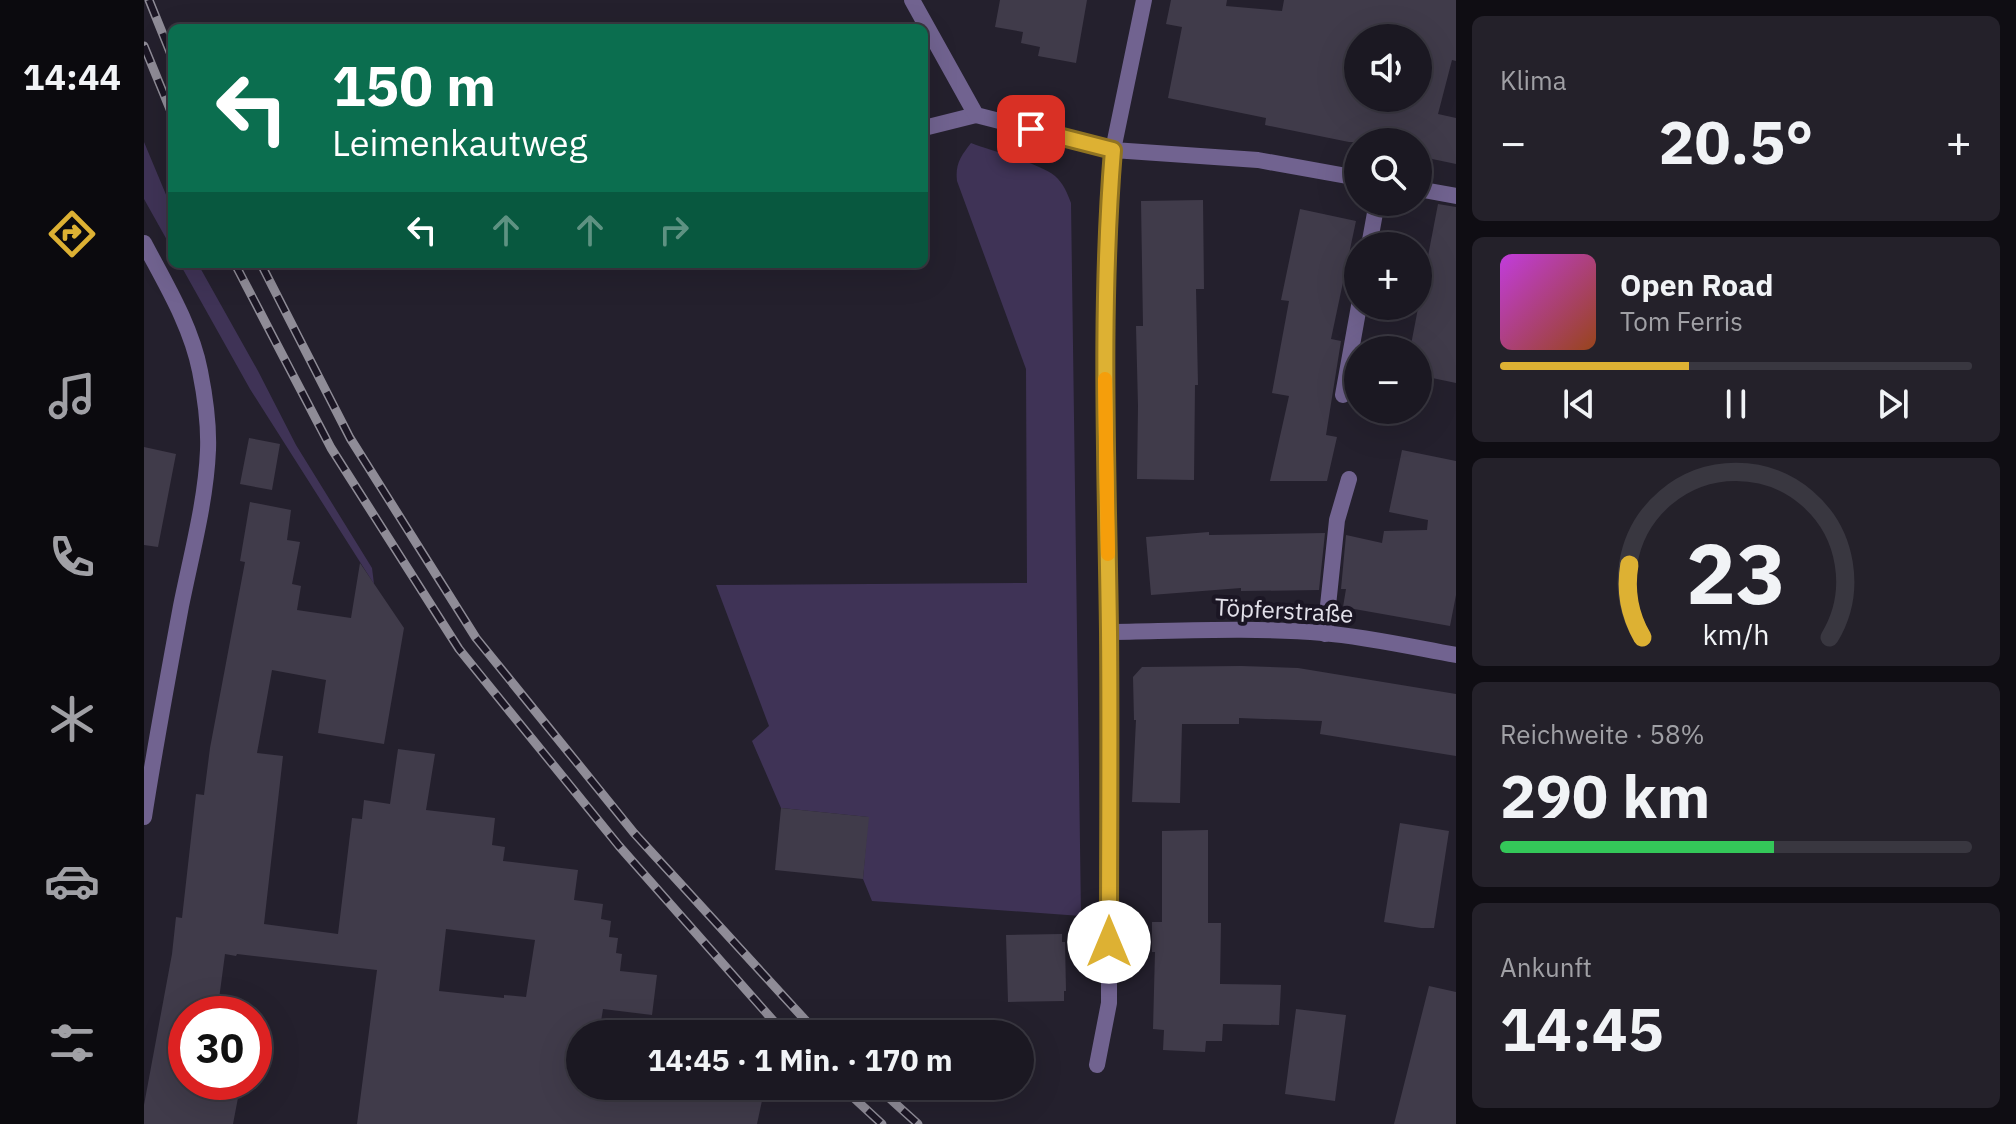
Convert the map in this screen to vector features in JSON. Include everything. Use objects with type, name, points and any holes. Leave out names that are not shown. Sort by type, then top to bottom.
[{"type":"street","points":[[912,0],[925,24]]},
{"type":"street","points":[[1097,1065],[1109,1003],[1105,352],[1108,207],[1113,150],[1144,0]]},
{"type":"street","points":[[928,29],[976,115]]},
{"type":"street","points":[[928,127],[976,115],[1113,150],[1258,160],[1344,175]]},
{"type":"street","points":[[1432,192],[1456,196]]},
{"type":"street","points":[[144,243],[175,302],[193,347],[205,407],[208,449],[203,493],[144,817]]},
{"type":"street","points":[[1343,395],[1356,320]]},
{"type":"street","points":[[1325,634],[1337,520],[1349,479]]},
{"type":"street","name":"Töpferstraße","points":[[1109,632],[1227,630],[1325,634],[1456,655]]},
{"type":"shaded area","points":[[144,142],[168,199],[168,242],[144,199]]},
{"type":"shaded area","points":[[971,143],[1048,171],[1060,182],[1071,203],[1081,916],[872,901],[863,879],[868,817],[781,808],[752,741],[769,726],[716,585],[1027,583],[1026,369],[957,181],[960,160]]},
{"type":"shaded area","points":[[182,268],[200,268],[296,445],[372,568],[374,584],[250,389]]},
{"type":"building","points":[[1000,0],[1087,0],[1076,63],[1038,56],[1040,47],[1021,43],[1023,32],[995,27]]},
{"type":"building","points":[[1171,0],[1227,0],[1226,6],[1282,11],[1284,0],[1456,0],[1456,61],[1452,60],[1438,114],[1456,118],[1456,164],[1432,159],[1432,128],[1344,128],[1344,141],[1265,125],[1266,118],[1168,98],[1182,27],[1166,24]]},
{"type":"building","points":[[1203,200],[1204,289],[1196,289],[1198,385],[1195,385],[1194,480],[1137,479],[1136,326],[1143,326],[1141,201]]},
{"type":"building","points":[[1438,204],[1456,207],[1456,383],[1432,378],[1432,336],[1413,336],[1416,320],[1432,320],[1432,235]]},
{"type":"building","points":[[1300,209],[1356,221],[1354,232],[1344,232],[1344,278],[1331,339],[1341,341],[1326,435],[1337,437],[1327,481],[1270,481],[1289,396],[1272,393],[1289,301],[1281,300]]},
{"type":"building","points":[[249,438],[280,444],[272,490],[240,484]]},
{"type":"building","points":[[144,447],[176,454],[158,547],[144,545]]},
{"type":"building","points":[[1402,450],[1456,461],[1456,595],[1450,626],[1343,607],[1346,589],[1341,589],[1346,535],[1382,543],[1384,531],[1427,530],[1428,520],[1389,512]]},
{"type":"building","points":[[250,502],[291,510],[287,540],[300,542],[292,584],[301,586],[297,610],[351,618],[360,563],[404,628],[384,744],[318,733],[326,680],[272,670],[257,753],[283,756],[264,924],[338,934],[352,818],[362,819],[364,800],[390,804],[398,749],[435,754],[426,810],[495,818],[492,845],[505,847],[503,861],[578,870],[574,900],[603,904],[601,919],[611,921],[609,937],[618,938],[616,953],[622,954],[620,971],[657,975],[652,1015],[603,1009],[601,1020],[566,1020],[566,1100],[762,1100],[757,1124],[357,1124],[377,970],[225,954],[219,996],[168,996],[168,1100],[238,1100],[233,1124],[144,1124],[144,1105],[176,917],[182,918],[196,794],[204,795],[245,562],[240,561]],"holes":[[[446,929],[535,940],[526,997],[504,995],[504,998],[439,991]]]},
{"type":"building","points":[[1209,532],[1209,535],[1325,533],[1319,590],[1241,591],[1241,588],[1151,595],[1146,537]]},
{"type":"building","points":[[1142,667],[1298,668],[1456,694],[1456,756],[1320,734],[1322,721],[1239,718],[1239,724],[1182,724],[1180,803],[1132,802],[1136,720],[1133,677]]},
{"type":"building","points":[[781,808],[869,817],[863,879],[775,870]]},
{"type":"building","points":[[1400,823],[1449,831],[1434,928],[1384,922]]},
{"type":"building","points":[[1208,830],[1208,923],[1221,923],[1220,984],[1281,985],[1279,1025],[1223,1024],[1222,1041],[1206,1041],[1205,1052],[1163,1050],[1164,1030],[1153,1029],[1155,952],[1152,952],[1152,922],[1162,922],[1162,831]]},
{"type":"building","points":[[1062,934],[1062,942],[1065,942],[1064,1001],[1008,1002],[1006,935]]},
{"type":"building","points":[[1429,986],[1456,992],[1456,1124],[1394,1124]]},
{"type":"building","points":[[1296,1009],[1346,1015],[1335,1101],[1285,1094]]},
{"type":"railway","points":[[149,0],[168,47]]},
{"type":"railway","points":[[144,46],[168,104]]},
{"type":"railway","points":[[237,268],[331,448],[459,649],[619,846],[773,1020]]},
{"type":"railway","points":[[263,268],[350,438],[476,638],[634,833],[805,1020]]},
{"type":"railway","points":[[856,1100],[882,1124]]},
{"type":"railway","points":[[891,1100],[918,1124]]},
{"type":"slow traffic","points":[[1105,379],[1108,554]]},
{"type":"route","points":[[1031,129],[1113,150],[1108,207],[1105,352],[1109,942]]}]
